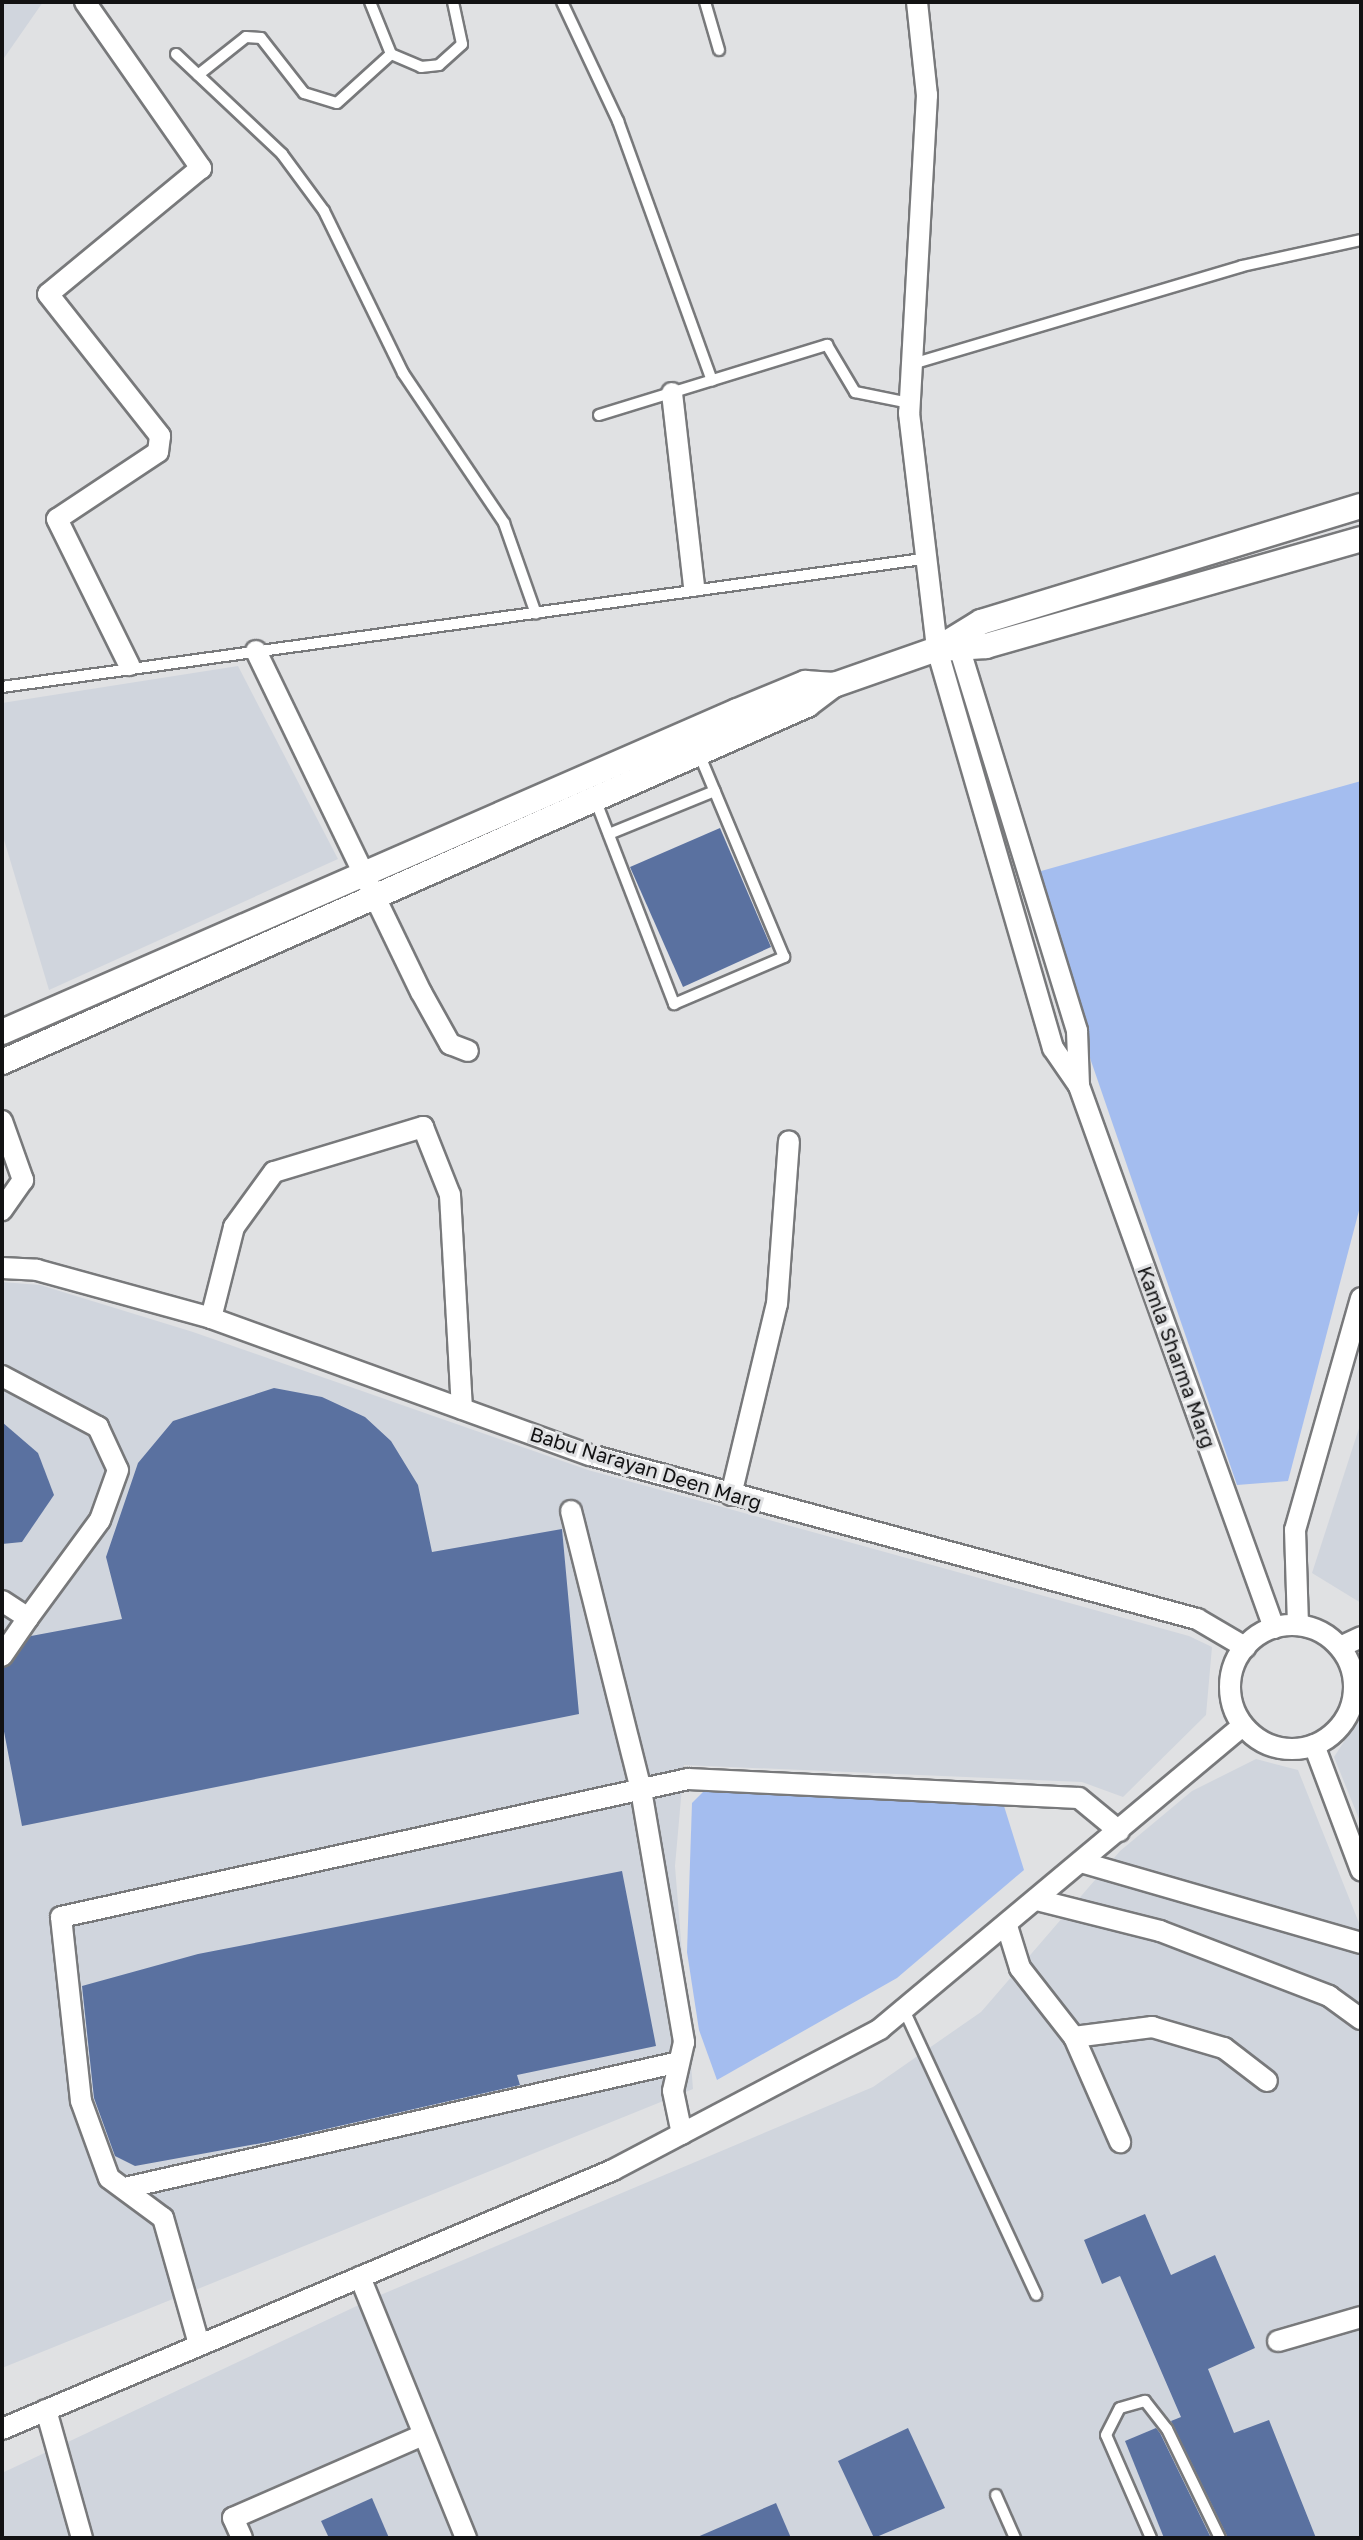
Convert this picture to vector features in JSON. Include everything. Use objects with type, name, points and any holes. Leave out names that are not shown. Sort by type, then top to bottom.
[{"type":"street","points":[[85,2],[201,168],[48,294],[160,436],[158,452],[57,519],[129,665]]},
{"type":"street","points":[[917,2],[927,95],[909,403],[922,559],[948,648]]},
{"type":"street","points":[[672,393],[694,586]]},
{"type":"street","points":[[948,648],[981,622],[1361,506]]},
{"type":"street","points":[[590,786],[699,752],[807,705],[834,685],[948,648],[1361,539]]},
{"type":"street","name":"Kamla Sharma Marg","points":[[948,648],[1027,869],[1077,1031],[1079,1086]]},
{"type":"street","name":"Kamla Sharma Marg","points":[[948,648],[1002,876],[1053,1048],[1079,1086],[1274,1628]]},
{"type":"street","points":[[256,651],[365,885],[450,1044],[468,1051]]},
{"type":"street","points":[[2,1062],[192,976],[365,885],[590,786],[805,683],[834,685]]},
{"type":"street","points":[[1002,876],[1027,869]]},
{"type":"street","points":[[2,1032],[181,951],[365,885]]},
{"type":"street","points":[[181,951],[192,976]]},
{"type":"street","points":[[2,1121],[23,1180],[2,1210]]},
{"type":"street","points":[[211,1318],[234,1227],[274,1172],[423,1127],[450,1195],[462,1409]]},
{"type":"street","points":[[731,1495],[777,1304],[789,1141]]},
{"type":"street","name":"Babu Narayan Deen Marg","points":[[2,1268],[37,1270],[211,1318],[462,1409],[731,1495],[1197,1619],[1245,1647]]},
{"type":"street","points":[[1298,1625],[1295,1530],[1361,1298]]},
{"type":"street","points":[[2,1376],[98,1427],[118,1470],[100,1520],[2,1656]]},
{"type":"street","points":[[571,1511],[641,1790],[684,2042],[673,2091],[682,2134]]},
{"type":"street","points":[[2,1601],[28,1618]]},
{"type":"street","points":[[1298,1625],[1340,1647],[1355,1694],[1346,1719],[1314,1745],[1284,1749],[1243,1725],[1230,1685],[1245,1647],[1274,1628],[1298,1625]]},
{"type":"street","points":[[1340,1647],[1361,1637]]},
{"type":"street","points":[[2,2429],[360,2277],[682,2134],[904,2010],[1084,1863],[1243,1725]]},
{"type":"street","points":[[1314,1745],[1357,1846],[1361,1870]]},
{"type":"street","points":[[199,2344],[177,2248],[163,2218],[109,2178],[81,2101],[61,1917],[688,1779],[1079,1798],[1119,1831]]},
{"type":"street","points":[[1084,1863],[1361,1943]]},
{"type":"street","points":[[1037,1900],[1160,1931],[1329,1996],[1361,2019]]},
{"type":"street","points":[[1007,1926],[1020,1968],[1074,2037],[1120,2142]]},
{"type":"street","points":[[1074,2037],[1152,2027],[1224,2048],[1267,2081]]},
{"type":"street","points":[[125,2188],[679,2062]]},
{"type":"street","points":[[360,2277],[466,2538]]},
{"type":"street","points":[[1278,2341],[1361,2317]]},
{"type":"street","points":[[46,2410],[82,2538]]},
{"type":"street","points":[[242,2538],[233,2518],[423,2435]]},
{"type":"lane","points":[[370,2],[391,54],[421,67],[456,55],[462,28],[453,2]]},
{"type":"lane","points":[[562,2],[618,121],[712,381]]},
{"type":"lane","points":[[705,2],[719,50]]},
{"type":"lane","points":[[198,75],[246,37],[261,38],[304,93],[337,103],[391,54]]},
{"type":"lane","points":[[176,54],[282,154],[324,211],[403,373],[504,523],[536,614]]},
{"type":"lane","points":[[910,365],[1242,266],[1361,240]]},
{"type":"lane","points":[[599,415],[827,345],[855,392],[909,403]]},
{"type":"lane","points":[[2,687],[129,665],[536,614],[694,586],[922,559]]},
{"type":"lane","points":[[590,786],[674,1004],[784,957],[699,752]]},
{"type":"lane","points":[[609,834],[715,791]]},
{"type":"lane","points":[[904,2010],[1036,2295]]},
{"type":"lane","points":[[1151,2538],[1106,2435],[1120,2408],[1145,2401],[1167,2429],[1220,2538]]},
{"type":"lane","points":[[996,2495],[1015,2538]]},
{"type":"shaded area","points":[[2,2],[43,2],[2,61]]},
{"type":"shaded area","points":[[238,666],[338,859],[49,990],[2,833],[2,703]]},
{"type":"shaded area","points":[[1361,781],[1361,1203],[1288,1481],[1237,1485],[1027,875]]},
{"type":"shaded area","points":[[2,1282],[40,1285],[193,1332],[588,1470],[1189,1636],[1212,1647],[1206,1715],[1123,1797],[1082,1782],[684,1765],[675,1866],[693,2089],[2,2368]]},
{"type":"shaded area","points":[[1361,1422],[1361,1603],[1312,1573]]},
{"type":"shaded area","points":[[1361,1715],[1361,1824],[1334,1757]]},
{"type":"shaded area","points":[[1256,1759],[1298,1770],[1361,1928],[1361,2538],[2,2538],[2,2473],[378,2296],[873,2087],[981,2012],[1120,1851],[1192,1791]]},
{"type":"shaded area","points":[[704,1791],[1004,1806],[1024,1870],[897,1978],[717,2080],[699,2030],[687,1952],[692,1803]]},
{"type":"building","points":[[720,828],[771,947],[683,987],[630,867]]},
{"type":"building","points":[[274,1388],[322,1397],[365,1417],[391,1441],[418,1485],[432,1552],[562,1529],[579,1714],[22,1826],[2,1721],[2,1669],[31,1636],[122,1619],[106,1557],[138,1463],[173,1421]]},
{"type":"building","points":[[2,1422],[38,1453],[54,1495],[22,1542],[2,1544]]},
{"type":"building","points":[[622,1871],[656,2046],[517,2075],[520,2085],[273,2141],[135,2166],[115,2156],[94,2098],[82,1986],[198,1954]]},
{"type":"building","points":[[1145,2214],[1171,2275],[1215,2255],[1255,2348],[1208,2369],[1234,2433],[1269,2420],[1316,2538],[1228,2538],[1171,2421],[1181,2417],[1120,2276],[1102,2284],[1084,2240]]},
{"type":"building","points":[[908,2428],[945,2508],[874,2538],[838,2461]]},
{"type":"building","points":[[1156,2428],[1211,2538],[1164,2538],[1125,2441]]},
{"type":"building","points":[[372,2498],[389,2538],[329,2538],[321,2521]]},
{"type":"building","points":[[776,2503],[791,2538],[695,2538]]}]
